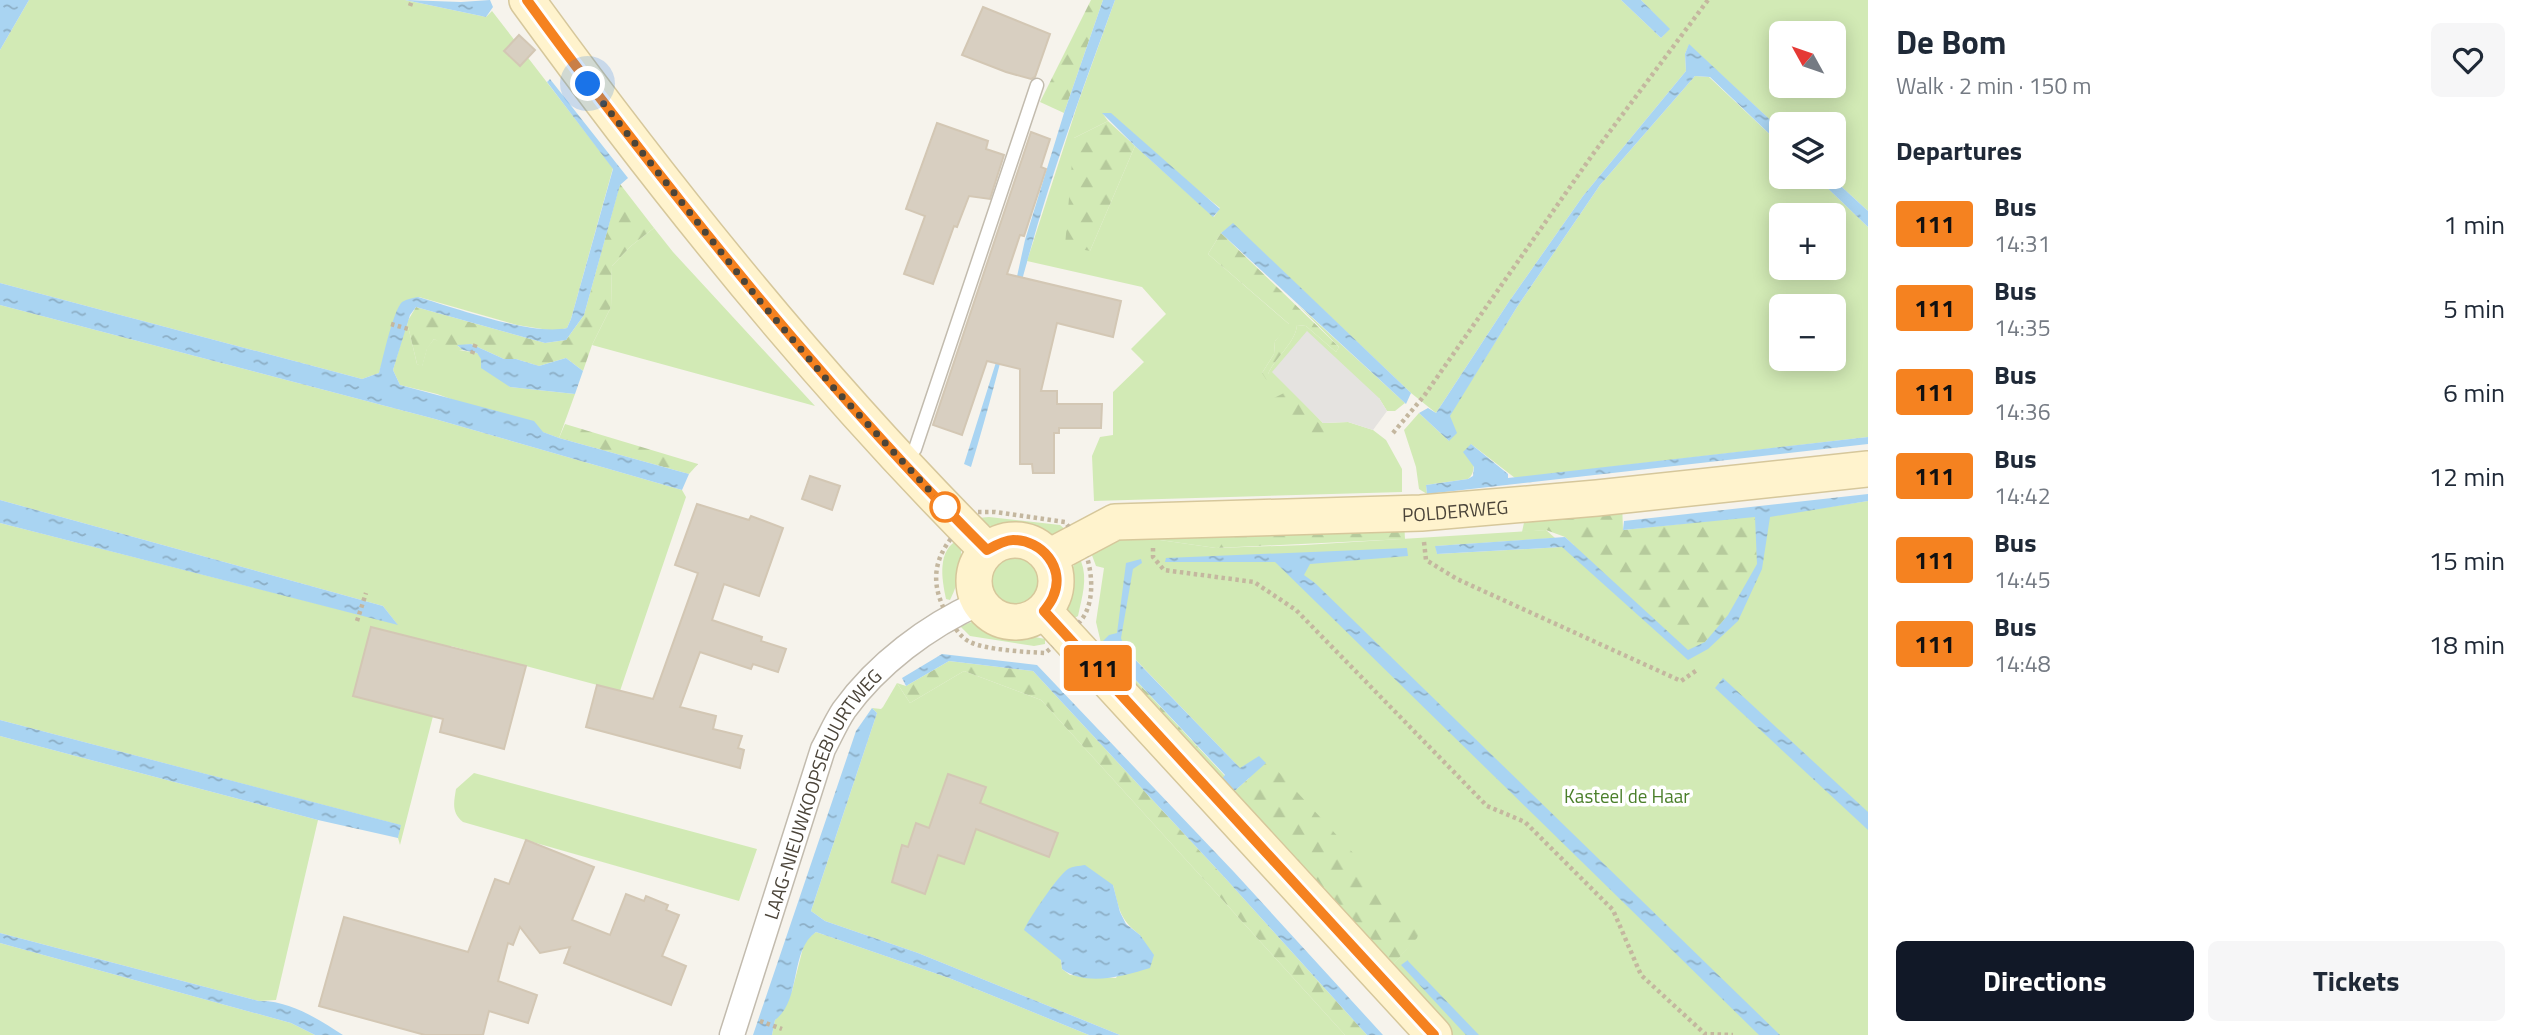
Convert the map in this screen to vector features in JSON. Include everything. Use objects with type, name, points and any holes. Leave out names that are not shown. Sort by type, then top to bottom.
[{"type":"street","points":[[527,0],[588,84],[759,300],[902,463],[987,550]]},
{"type":"street","name":"POLDERWEG","points":[[1049,557],[1115,522],[1421,513],[1868,470]]},
{"type":"street","points":[[1010,539],[1035,544],[1049,557],[1057,576],[1054,596],[1044,611],[1028,621],[1009,623],[988,613],[964,610],[973,587],[976,565],[987,550],[1010,539]]},
{"type":"street","name":"LAAG-NIEUWKOOPSEBUURTWEG","points":[[732,1035],[823,749],[843,712],[875,673],[964,610]]},
{"type":"street","points":[[1044,611],[1434,1035]]},
{"type":"lane","points":[[902,463],[915,449],[1037,85]]},
{"type":"path","points":[[1393,433],[1424,396],[1593,154],[1708,0]]},
{"type":"path","points":[[391,324],[408,329]]},
{"type":"path","points":[[472,354],[476,343]]},
{"type":"path","points":[[964,610],[938,596],[935,577],[948,540],[978,512],[1065,522],[1080,541]]},
{"type":"path","points":[[1423,530],[1426,560],[1457,579],[1681,681],[1698,670]]},
{"type":"path","points":[[1153,548],[1153,557],[1164,570],[1254,582],[1296,610],[1488,806],[1525,822],[1613,910],[1641,975],[1705,1034],[1734,1035]]},
{"type":"path","points":[[357,621],[366,593]]},
{"type":"path","points":[[751,1017],[782,1029]]},
{"type":"green space","points":[[29,0],[405,0],[486,17],[492,11],[613,168],[567,328],[555,331],[517,325],[419,297],[400,305],[379,373],[362,379],[0,283],[0,50]]},
{"type":"green space","points":[[1091,0],[1103,0],[1064,113],[1040,102]]},
{"type":"green space","points":[[1115,0],[1621,0],[1661,38],[1669,29],[1641,0],[1868,0],[1868,211],[1844,189],[1846,112],[1769,112],[1769,119],[1689,45],[1685,54],[1686,71],[1583,196],[1436,413],[1411,393],[1233,224],[1221,233],[1208,254],[1290,325],[1275,341],[1274,354],[1262,373],[1268,374],[1293,338],[1297,325],[1306,326],[1336,352],[1339,347],[1297,304],[1405,403],[1395,411],[1387,411],[1379,398],[1295,394],[1323,423],[1348,422],[1373,430],[1386,440],[1402,469],[1402,492],[1094,501],[1092,456],[1100,437],[1113,435],[1113,392],[1144,362],[1131,349],[1166,314],[1142,287],[1027,261],[1078,103]],"holes":[[[1103,114],[1220,208],[1214,217],[1135,146],[1090,251],[1074,138],[1108,121]]]},
{"type":"green space","points":[[1695,76],[1709,77],[1769,134],[1769,189],[1828,189],[1843,203],[1769,203],[1769,280],[1846,280],[1846,206],[1868,227],[1868,437],[1515,478],[1471,444],[1474,467],[1471,476],[1468,479],[1426,485],[1427,494],[1419,489],[1416,467],[1404,430],[1419,413],[1449,441],[1449,416],[1517,307],[1600,185]]},
{"type":"green space","points":[[1108,121],[1135,146],[1090,251],[1065,246],[1074,138]]},
{"type":"green space","points":[[620,184],[654,228],[612,266],[611,307],[592,345],[583,371],[566,358],[539,366],[516,359],[504,359],[471,344],[458,346],[463,350],[446,360],[441,343],[434,339],[427,349],[422,367],[417,364],[407,322],[416,307],[545,343],[566,340],[584,315]]},
{"type":"green space","points":[[654,228],[815,406],[592,345],[611,307],[612,266]]},
{"type":"green space","points":[[1221,233],[1339,347],[1336,352],[1306,326],[1297,325],[1293,338],[1268,374],[1273,382],[1269,384],[1262,373],[1274,354],[1275,341],[1289,324],[1208,254]]},
{"type":"green space","points":[[0,305],[435,419],[682,490],[686,497],[620,691],[451,646],[400,845],[400,825],[0,720],[0,523],[397,624],[383,606],[0,500]]},
{"type":"green space","points":[[407,322],[417,364],[422,366],[427,348],[434,339],[459,350],[477,353],[510,387],[575,394],[559,438],[437,394],[400,385],[393,370]]},
{"type":"green space","points":[[1288,391],[1323,427],[1327,450],[1270,400]]},
{"type":"green space","points":[[565,424],[698,464],[689,474],[559,438]]},
{"type":"green space","name":"Kasteel de Haar","points":[[1868,501],[1868,1035],[1450,1035],[1389,969],[1410,945],[1112,635],[1101,643],[1096,622],[1104,568],[1096,566],[1090,550],[1093,543],[1132,536],[1216,548],[1546,530],[1555,538],[1436,546],[1437,554],[1562,547]]},
{"type":"green space","points":[[1622,502],[1623,530],[1755,516],[1757,563],[1728,615],[1705,642],[1687,650],[1565,537],[1546,530],[1522,532],[1526,513]]},
{"type":"green space","points":[[978,518],[1060,525],[1067,531],[1050,535],[1020,527],[994,527],[977,522]]},
{"type":"green space","points":[[1404,521],[1405,539],[1216,548],[1132,536]]},
{"type":"green space","points":[[960,539],[960,570],[950,600],[946,599],[942,566],[947,550]]},
{"type":"green space","points":[[1014,554],[1025,556],[1034,562],[1040,571],[1040,593],[1034,602],[1025,608],[1014,610],[1003,608],[994,602],[988,593],[986,582],[988,571],[994,562],[1003,556]]},
{"type":"green space","points":[[1077,561],[1081,561],[1083,568],[1084,588],[1078,616],[1069,621],[1067,590],[1070,574]]},
{"type":"green space","points":[[972,622],[996,635],[1025,635],[1045,639],[1045,644],[1034,646],[970,636],[960,626]]},
{"type":"green space","points":[[1101,643],[1225,776],[1218,783],[1091,650]]},
{"type":"green space","points":[[949,661],[1033,671],[1367,1035],[1345,1035],[1041,700],[964,671],[910,703],[897,683],[906,686]]},
{"type":"green space","points":[[964,671],[1041,700],[1345,1035],[1120,1035],[918,953],[825,921],[811,911],[877,713],[872,708],[883,707],[897,683],[910,703]],"holes":[[[1055,883],[1113,885],[1124,918],[1140,935],[1116,978],[1070,975],[1062,969],[1051,891]]]},
{"type":"green space","points":[[0,736],[318,820],[276,1000],[259,1001],[0,933]]},
{"type":"green space","points":[[1266,763],[1275,768],[1421,927],[1417,938],[1389,969],[1229,796]]},
{"type":"green space","points":[[474,773],[757,849],[739,901],[463,822],[455,811],[456,789]]},
{"type":"green space","points":[[816,932],[949,978],[1089,1035],[772,1035],[775,1020],[792,991],[805,940]]},
{"type":"green space","points":[[0,943],[291,1023],[315,1035],[0,1035]]},
{"type":"shaded area","points":[[1307,331],[1379,398],[1387,411],[1373,430],[1348,422],[1323,423],[1272,372]]},
{"type":"water","points":[[0,0],[29,0],[0,50]]},
{"type":"water","points":[[405,0],[490,0],[493,7],[486,17]]},
{"type":"water","points":[[1103,0],[1115,0],[1047,196],[971,467],[964,464],[1003,340],[1025,240],[1064,113]]},
{"type":"water","points":[[1621,0],[1641,0],[1670,29],[1661,38]]},
{"type":"water","points":[[1689,44],[1769,119],[1769,134],[1710,77],[1695,76],[1600,185],[1517,307],[1450,416],[1457,433],[1449,441],[1419,413],[1428,408],[1436,413],[1583,196],[1686,71],[1685,54]]},
{"type":"water","points":[[550,79],[628,178],[620,185],[584,315],[566,340],[545,343],[416,307],[410,315],[393,370],[400,385],[534,421],[543,432],[559,438],[689,474],[682,490],[435,419],[0,305],[0,283],[362,379],[379,373],[399,307],[402,302],[412,298],[418,297],[514,325],[567,328],[613,169],[547,82]]},
{"type":"water","points":[[1102,113],[1111,113],[1220,209],[1213,217]]},
{"type":"water","points":[[1828,189],[1844,189],[1868,211],[1868,227],[1846,203]]},
{"type":"water","points":[[1233,223],[1411,393],[1406,404],[1221,233]]},
{"type":"water","points":[[471,344],[504,359],[516,359],[539,366],[566,358],[583,371],[575,394],[510,387],[481,368],[481,359],[477,353],[463,350],[457,345]]},
{"type":"water","points":[[1868,437],[1868,444],[1427,494],[1426,485],[1473,476],[1474,467],[1463,452],[1471,444],[1508,474],[1508,478]]},
{"type":"water","points":[[1868,494],[1868,501],[1770,517],[1762,569],[1738,621],[1708,649],[1688,660],[1562,547],[1437,554],[1435,546],[1565,537],[1688,650],[1705,642],[1728,615],[1757,564],[1755,517],[1623,530],[1624,521]]},
{"type":"water","points":[[0,500],[383,606],[398,625],[0,523]]},
{"type":"water","points":[[1407,548],[1408,556],[1310,564],[1304,575],[1780,1035],[1759,1035],[1275,562],[1165,562],[1166,558]]},
{"type":"water","points":[[1141,559],[1142,563],[1133,569],[1121,638],[1125,649],[1240,768],[1259,756],[1266,763],[1229,796],[1218,783],[1225,775],[1101,643],[1109,635],[1117,633],[1126,563]]},
{"type":"water","points":[[942,654],[1037,665],[1234,872],[1383,1035],[1367,1035],[1033,671],[949,661],[906,686],[902,678]]},
{"type":"water","points":[[1723,678],[1868,812],[1868,830],[1715,688]]},
{"type":"water","points":[[872,708],[877,713],[811,911],[825,921],[918,953],[1120,1035],[1089,1035],[949,978],[816,932],[802,951],[789,1000],[775,1020],[772,1035],[753,1035],[856,731]]},
{"type":"water","points":[[0,720],[401,825],[398,838],[318,820],[0,736]]},
{"type":"water","points":[[1085,865],[1113,885],[1126,924],[1140,935],[1154,955],[1150,968],[1105,978],[1082,978],[1062,969],[1061,960],[1024,930],[1064,873],[1072,867]]},
{"type":"water","points":[[0,933],[259,1001],[292,1007],[343,1035],[315,1035],[291,1023],[0,943]]},
{"type":"water","points":[[1408,960],[1479,1035],[1466,1035],[1401,965]]},
{"type":"building","points":[[983,7],[1050,34],[1035,77],[1031,79],[1006,72],[962,55]]},
{"type":"building","points":[[519,35],[535,50],[520,66],[504,51]]},
{"type":"building","points":[[937,123],[988,141],[986,149],[1004,155],[990,199],[969,196],[957,227],[954,226],[933,284],[904,274],[925,216],[906,209]]},
{"type":"building","points":[[1031,132],[1050,139],[1041,167],[1046,169],[1024,236],[1020,235],[1007,274],[1121,301],[1113,337],[1057,323],[1041,391],[1057,391],[1057,404],[1102,404],[1101,428],[1059,428],[1059,433],[1054,433],[1054,473],[1033,473],[1032,464],[1020,464],[1020,369],[987,361],[962,435],[933,425]]},
{"type":"building","points":[[810,476],[840,486],[832,510],[802,499]]},
{"type":"building","points":[[697,504],[749,520],[751,516],[783,528],[759,596],[724,584],[712,620],[762,637],[761,641],[786,649],[778,672],[753,664],[751,669],[700,652],[680,707],[716,716],[713,729],[742,736],[738,748],[744,750],[740,768],[586,727],[597,685],[653,699],[698,573],[675,565]]},
{"type":"building","points":[[371,627],[526,666],[504,749],[440,732],[443,719],[353,696]]},
{"type":"building","points":[[948,774],[986,787],[980,803],[1058,833],[1049,857],[976,829],[964,864],[938,855],[925,894],[892,882],[902,845],[908,847],[916,823],[929,828]]},
{"type":"building","points":[[526,840],[594,867],[572,920],[610,935],[626,894],[644,901],[646,896],[668,905],[666,910],[679,915],[662,956],[686,966],[671,1005],[564,963],[570,947],[540,953],[520,927],[513,945],[508,943],[498,981],[537,995],[528,1023],[489,1011],[483,1035],[425,1035],[319,1006],[344,917],[468,952],[495,879],[509,884]]},
{"type":"bus line","name":"111","points":[[527,0],[588,84],[759,300],[902,463],[987,550],[1010,539],[1035,544],[1049,557],[1057,576],[1054,596],[1044,611],[1434,1035]]},
{"type":"route","points":[[588,84],[759,300],[833,387],[945,507]]}]
